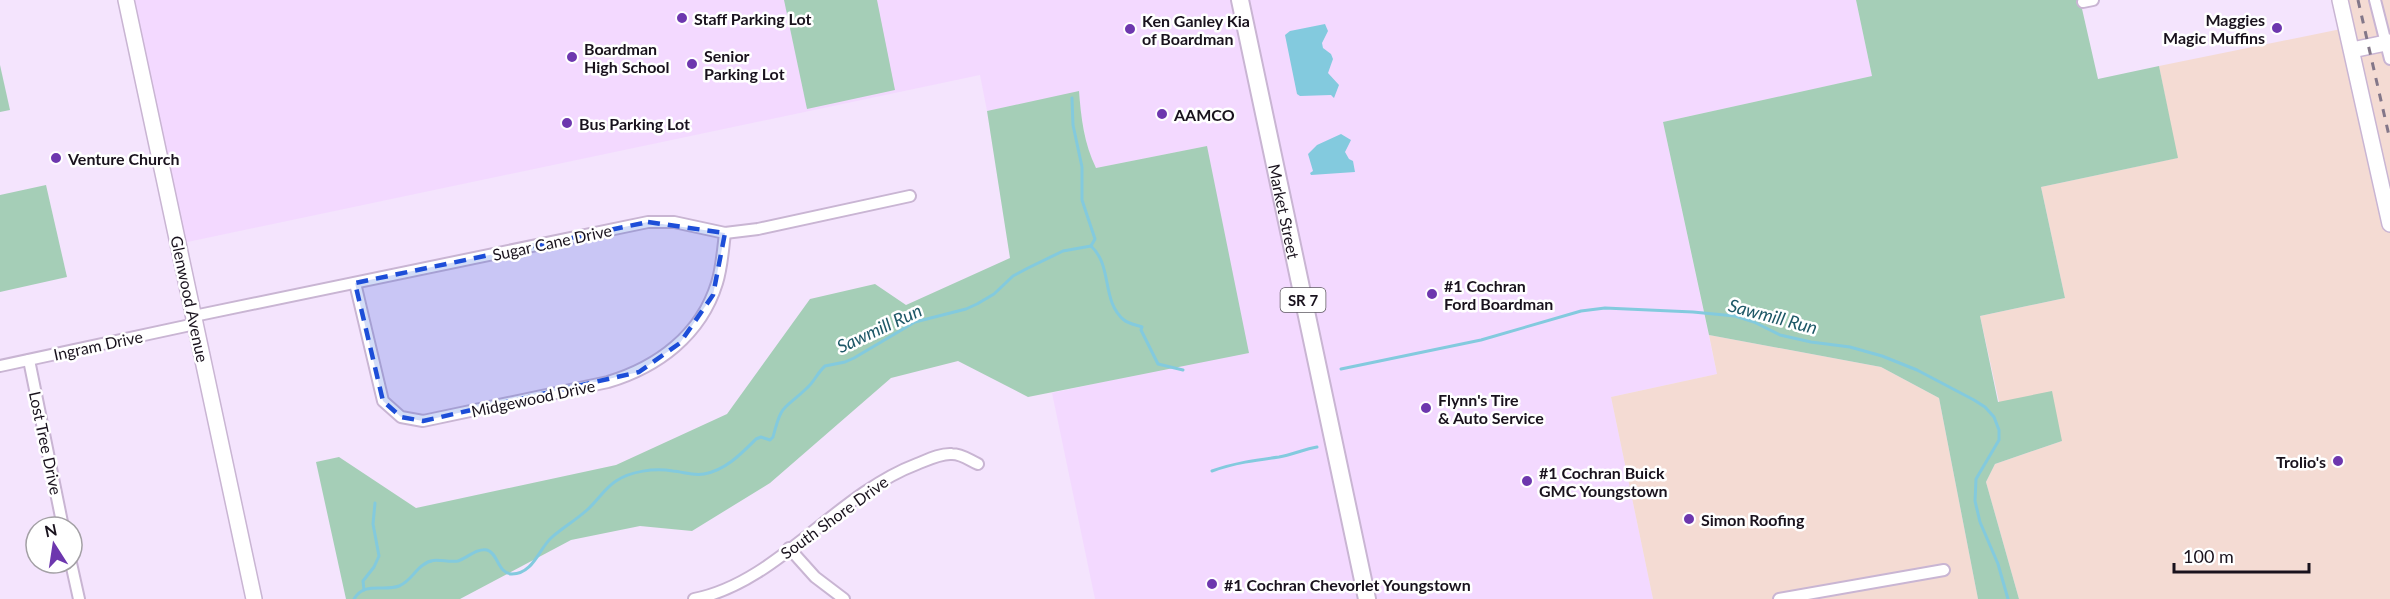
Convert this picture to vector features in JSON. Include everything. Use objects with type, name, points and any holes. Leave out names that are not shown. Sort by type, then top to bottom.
[{"type":"main road","name":"Market Street","points":[[1240,0],[1367,599]]},
{"type":"street","name":"Glenwood Avenue","points":[[126,0],[254,599]]},
{"type":"street","points":[[2340,0],[2390,224]]},
{"type":"street","points":[[2375,0],[2388,43],[2390,59]]},
{"type":"street","points":[[2352,50],[2388,43]]},
{"type":"street","name":"Sugar Cane Drive","points":[[195,320],[355,283],[648,222],[674,222],[725,232],[758,229],[910,196]]},
{"type":"street","name":"Midgewood Drive","points":[[355,283],[383,401],[401,417],[423,421],[608,382],[630,376],[652,365],[680,343],[704,313],[717,284],[725,232]]},
{"type":"street","name":"Ingram Drive","points":[[0,366],[195,320]]},
{"type":"street","name":"Lost Tree Drive","points":[[28,360],[60,515]]},
{"type":"street","name":"South Shore Drive","points":[[694,599],[735,586],[750,578],[863,491],[904,469],[930,458],[952,454],[961,455],[978,464]]},
{"type":"street","points":[[789,548],[815,576],[844,599]]},
{"type":"street","points":[[1779,599],[1944,570]]},
{"type":"street","points":[[74,575],[79,599]]},
{"type":"highlighted area","points":[[648,222],[725,233],[713,295],[680,343],[639,372],[423,421],[401,417],[383,401],[355,283]]},
{"type":"shaded area","points":[[126,0],[1856,0],[1872,76],[1663,122],[1717,374],[1611,397],[1653,599],[1095,599],[1052,393],[1139,374],[1207,146],[1096,168],[1089,154],[1079,92],[987,111],[980,75],[178,244]]},
{"type":"shaded area","points":[[2340,0],[2390,0],[2390,599],[2019,599],[1986,482],[1995,464],[2062,441],[1999,402],[1980,316],[2065,298],[2041,187],[2177,158],[2159,66],[2346,28]]},
{"type":"shaded area","points":[[1709,335],[1881,367],[1939,398],[1978,599],[1653,599],[1611,397],[1717,374]]},
{"type":"green space","points":[[784,0],[877,0],[895,90],[807,109]]},
{"type":"green space","points":[[1856,0],[2080,0],[2098,79],[2159,66],[2178,158],[2041,187],[2065,298],[1980,316],[1998,402],[2052,391],[2062,441],[1995,464],[1986,482],[2019,599],[1978,599],[1939,398],[1881,367],[1709,335],[1663,122],[1872,76]]},
{"type":"green space","points":[[0,65],[10,110],[0,112]]},
{"type":"green space","points":[[1079,91],[1086,140],[1096,168],[1207,146],[1249,353],[1028,397],[958,361],[891,378],[770,483],[692,531],[640,526],[571,540],[460,599],[346,599],[316,462],[339,457],[416,508],[616,465],[727,414],[810,299],[875,284],[906,305],[1010,258],[987,111]]},
{"type":"green space","points":[[46,185],[67,277],[0,292],[0,195]]},
{"type":"water","points":[[1325,24],[1328,31],[1322,43],[1323,48],[1331,54],[1333,59],[1328,73],[1339,85],[1334,98],[1331,95],[1300,96],[1297,94],[1285,35],[1290,31]]},
{"type":"water","points":[[1341,134],[1351,140],[1345,152],[1353,161],[1355,172],[1311,175],[1313,171],[1308,154],[1317,145]]},
{"type":"waterway","points":[[1072,98],[1073,125],[1082,167],[1082,200],[1095,239],[1091,246]]},
{"type":"waterway","name":"Sawmill Run","points":[[354,599],[363,590],[399,586],[427,562],[458,561],[483,550],[491,552],[507,573],[519,573],[530,566],[551,538],[587,510],[616,481],[629,475],[651,470],[700,474],[719,469],[733,460],[756,439],[761,437],[770,440],[781,412],[809,386],[825,366],[854,358],[915,322],[977,304],[994,294],[1013,276],[1063,251],[1091,246],[1102,263],[1109,294],[1117,312],[1124,320],[1142,327],[1141,330],[1158,364],[1183,370]]},
{"type":"waterway","name":"Sawmill Run","points":[[1341,369],[1481,340],[1581,311],[1605,308],[1735,316],[1754,322],[1780,335],[1850,347],[1882,356],[1917,370],[1974,400],[1994,417],[1999,430],[1999,440],[1976,479],[1975,501],[1980,522],[1998,564],[2008,599]]},
{"type":"waterway","name":"Sawmill Run","points":[[1212,471],[1317,447]]},
{"type":"waterway","points":[[364,590],[363,581],[379,556],[373,524],[375,503]]},
{"type":"railway","points":[[2358,0],[2390,140]]},
{"type":"place","name":"Staff Parking Lot","points":[[682,18]]},
{"type":"place","name":"Maggies Magic Muffins","points":[[2277,28]]},
{"type":"place","name":"Ken Ganley Kia of Boardman","points":[[1130,29]]},
{"type":"place","name":"Boardman High School","points":[[572,57]]},
{"type":"place","name":"Senior Parking Lot","points":[[692,64]]},
{"type":"place","name":"AAMCO","points":[[1162,114]]},
{"type":"place","name":"Bus Parking Lot","points":[[567,123]]},
{"type":"place","name":"Venture Church","points":[[56,158]]},
{"type":"place","name":"#1 Cochran Ford Boardman","points":[[1432,294]]},
{"type":"place","name":"Flynn's Tire & Auto Service","points":[[1426,408]]},
{"type":"place","name":"Trolio's","points":[[2338,461]]},
{"type":"place","name":"#1 Cochran Buick GMC Youngstown","points":[[1527,481]]},
{"type":"place","name":"Simon Roofing","points":[[1689,519]]},
{"type":"place","name":"#1 Cochran Chevorlet Youngstown","points":[[1212,584]]}]
